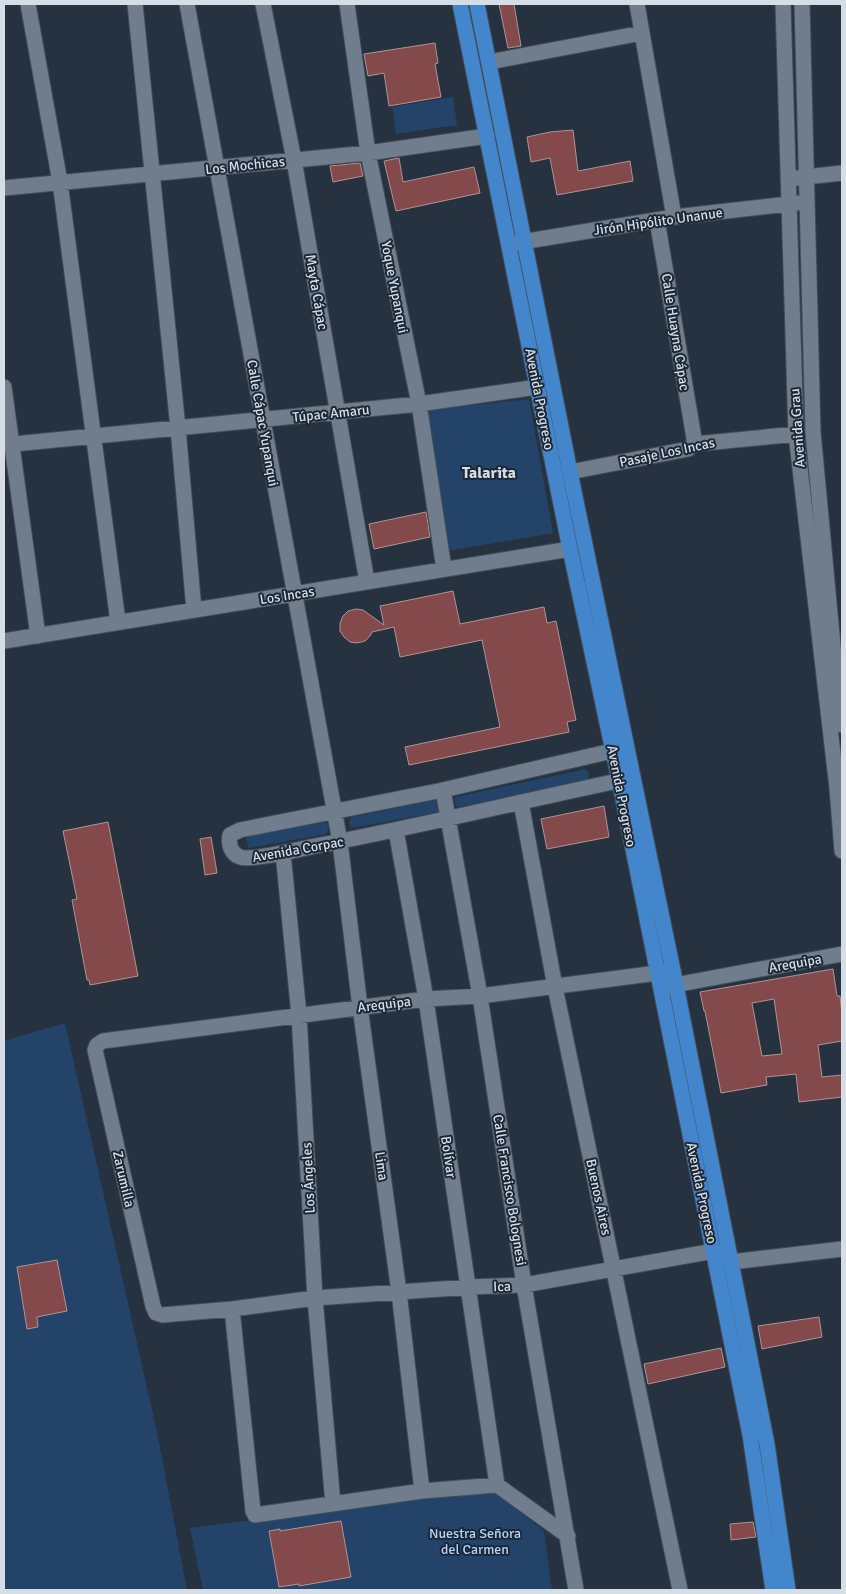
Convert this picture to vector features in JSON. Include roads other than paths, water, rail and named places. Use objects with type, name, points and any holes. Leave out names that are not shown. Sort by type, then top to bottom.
[{"type":"main road","name":"Avenida Progreso","points":[[460,4],[570,549],[620,750]]},
{"type":"main road","name":"Avenida Progreso","points":[[477,4],[570,472],[620,750],[674,978],[767,1444],[788,1590]]},
{"type":"main road","name":"Avenida Progreso","points":[[626,779],[658,981],[750,1435],[773,1590]]},
{"type":"street","points":[[28,4],[60,182],[118,622]]},
{"type":"street","points":[[135,4],[178,428],[194,610]]},
{"type":"street","name":"Calle Cápac Yupanqui","points":[[187,4],[340,842]]},
{"type":"street","name":"Mayta Cápac","points":[[263,4],[294,160],[367,582]]},
{"type":"street","name":"Yoque Yupanqui","points":[[347,4],[368,153],[419,404],[444,569]]},
{"type":"street","points":[[637,4],[674,217]]},
{"type":"street","name":"Avenida Grau","points":[[782,4],[796,434],[837,788],[842,850]]},
{"type":"street","name":"Avenida Grau","points":[[802,4],[813,432],[838,656],[842,724]]},
{"type":"street","points":[[489,62],[642,33]]},
{"type":"street","name":"Los Mochicas","points":[[4,188],[368,153],[487,136]]},
{"type":"street","points":[[787,179],[842,173]]},
{"type":"street","name":"Jirón Hipólito Unanue","points":[[508,244],[674,217],[807,203]]},
{"type":"street","name":"Calle Huayna Cápac","points":[[657,220],[694,444]]},
{"type":"street","points":[[4,387],[7,445],[38,636]]},
{"type":"street","name":"Túpac Amaru","points":[[7,445],[94,435],[339,413],[538,387]]},
{"type":"street","name":"Pasaje Los Incas","points":[[570,472],[688,449],[694,444],[796,434]]},
{"type":"street","name":"Los Incas","points":[[4,641],[570,549]]},
{"type":"street","name":"Avenida Corpac","points":[[620,750],[443,790],[240,830],[230,836],[230,847],[241,858],[283,852],[340,842],[626,779]]},
{"type":"street","name":"Calle Francisco Bolognesi","points":[[443,790],[480,996],[524,1285],[576,1590]]},
{"type":"street","name":"Buenos Aires","points":[[521,802],[555,987],[680,1590]]},
{"type":"street","name":"Bolívar","points":[[396,830],[426,999],[497,1485]]},
{"type":"street","name":"Lima","points":[[340,842],[360,1008],[399,1292],[422,1491]]},
{"type":"street","name":"Los Ángeles","points":[[283,852],[299,1016],[315,1298],[333,1504]]},
{"type":"street","name":"Arequipa","points":[[97,1045],[103,1041],[426,999],[480,996],[555,987],[658,981],[842,954]]},
{"type":"street","name":"Zarumilla","points":[[97,1045],[95,1050],[152,1306],[156,1313]]},
{"type":"street","points":[[714,1251],[731,1262],[842,1249]]},
{"type":"street","name":"Ica","points":[[156,1313],[232,1309],[315,1298],[524,1285],[714,1251]]},
{"type":"street","points":[[232,1309],[255,1515],[422,1491],[497,1485],[568,1536]]},
{"type":"district","name":"Talarita","points":[[489,472]]},
{"type":"park label","name":"Nuestra Señora del Carmen","points":[[475,1542]]}]
